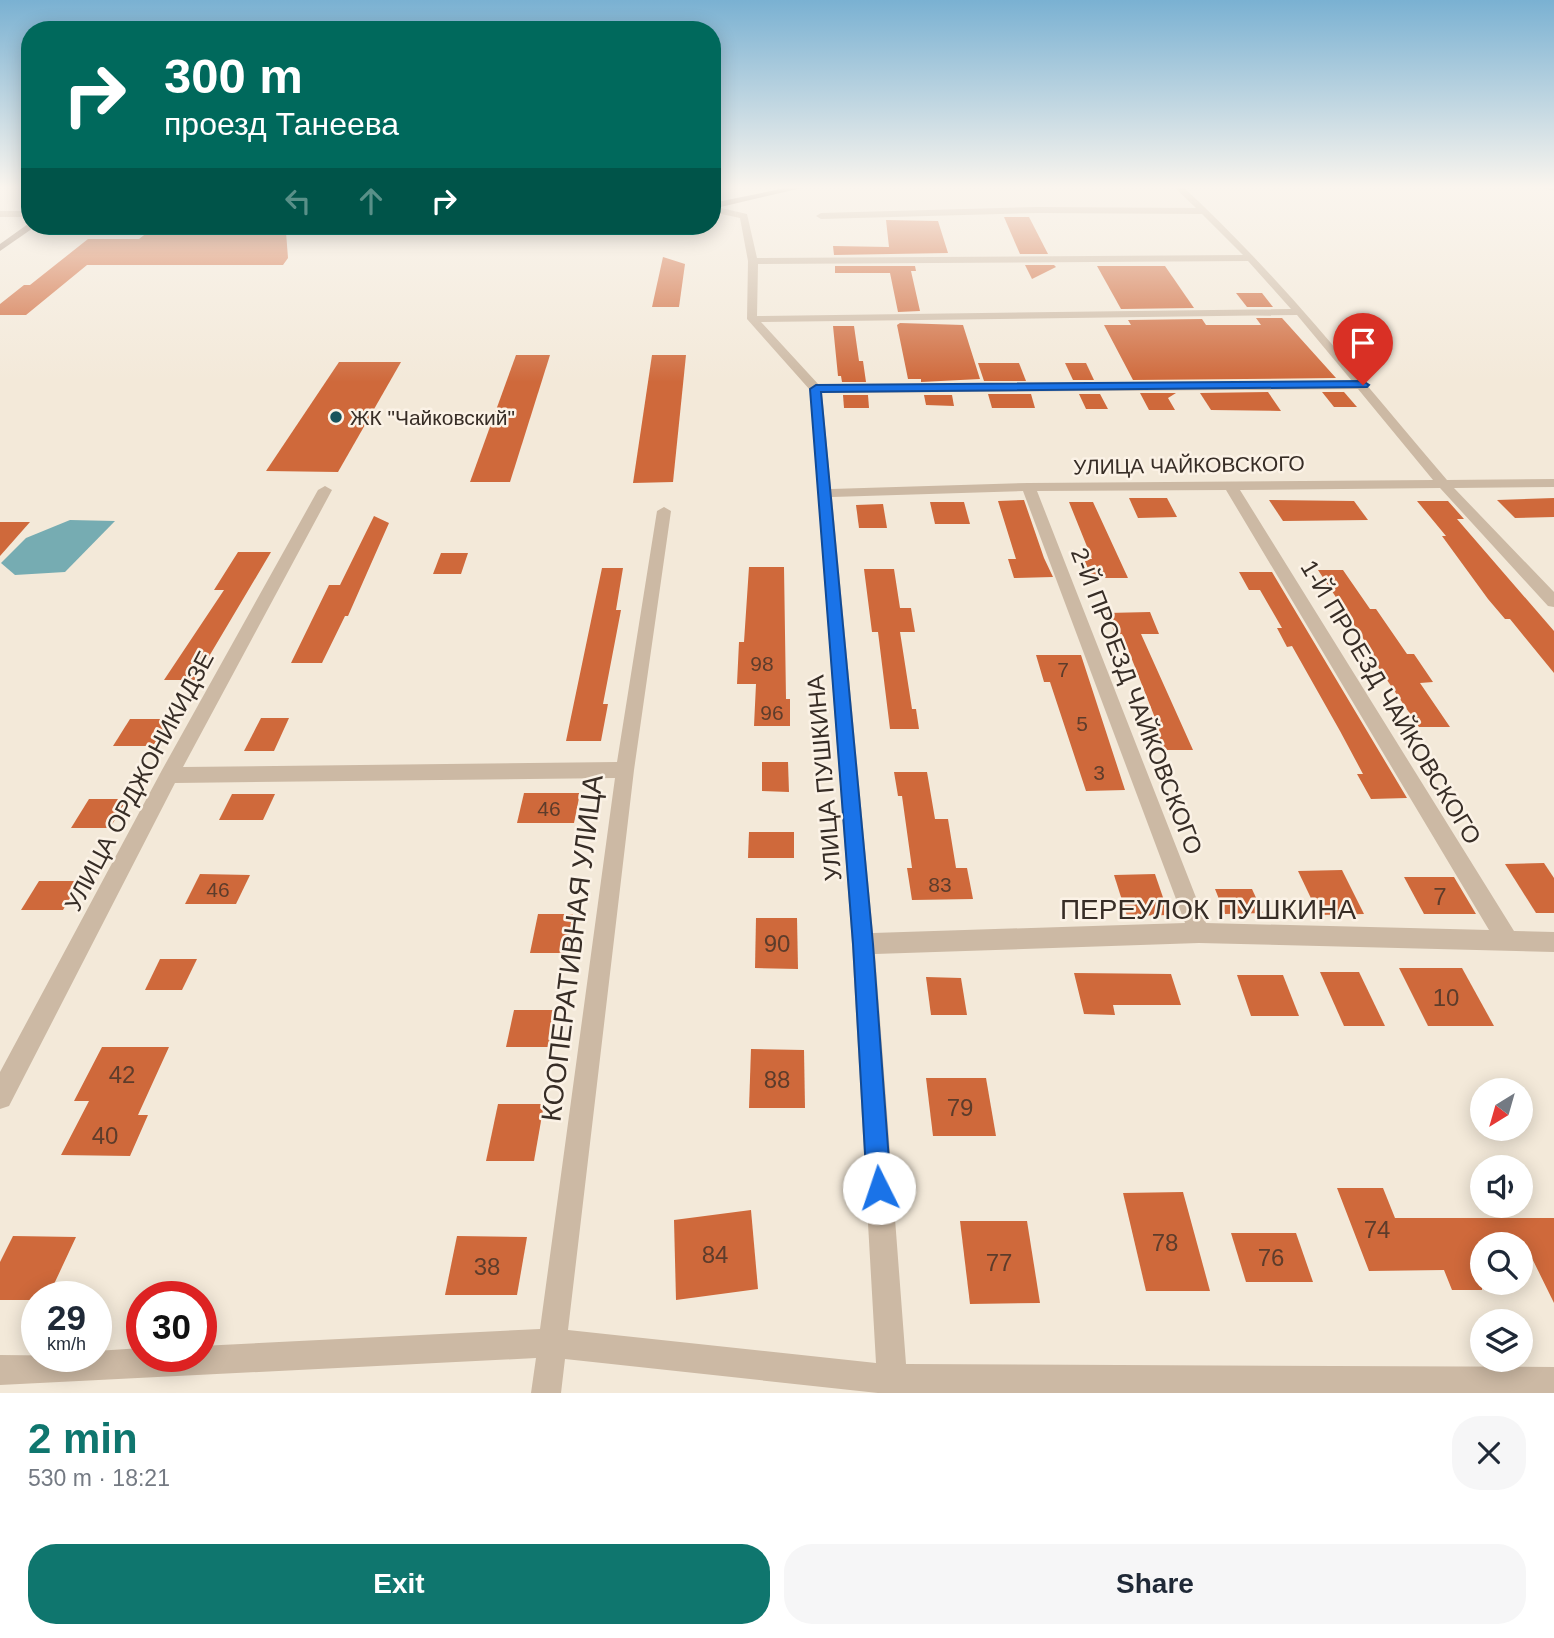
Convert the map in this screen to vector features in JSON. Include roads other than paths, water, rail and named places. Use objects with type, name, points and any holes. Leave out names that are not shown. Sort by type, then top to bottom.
[{"type":"street","points":[[751,252],[752,319],[816,389],[1363,385]]},
{"type":"street","points":[[1244,252],[1363,385],[1441,482],[1554,602]]},
{"type":"street","points":[[753,261],[1250,258]]},
{"type":"street","points":[[752,319],[1298,312]]},
{"type":"street","name":"УЛИЦА ПУШКИНА","points":[[816,389],[863,944],[893,1386]]},
{"type":"street","name":"УЛИЦА ЧАЙКОВСКОГО","points":[[824,493],[1028,487],[1554,483]]},
{"type":"street","name":"1-Й ПРОЕЗД ЧАЙКОВСКОГО","points":[[1231,486],[1509,943]]},
{"type":"street","name":"2-Й ПРОЕЗД ЧАЙКОВСКОГО","points":[[1028,487],[1199,933]]},
{"type":"street","name":"УЛИЦА ОРДЖОНИКИДЗЕ","points":[[0,1097],[169,775],[325,490]]},
{"type":"street","name":"КООПЕРАТИВНАЯ УЛИЦА","points":[[546,1393],[625,770],[664,511]]},
{"type":"street","points":[[169,775],[625,770]]},
{"type":"street","name":"ПЕРЕУЛОК ПУШКИНА","points":[[863,944],[1199,933],[1509,943],[1554,942]]},
{"type":"street","points":[[0,1370],[552,1343],[893,1386],[1333,1388],[1554,1382]]},
{"type":"water","points":[[70,520],[115,521],[65,572],[15,575],[1,563],[26,538]]},
{"type":"place","name":"ЖК \"Чайковский\"","points":[[336,417]]}]
